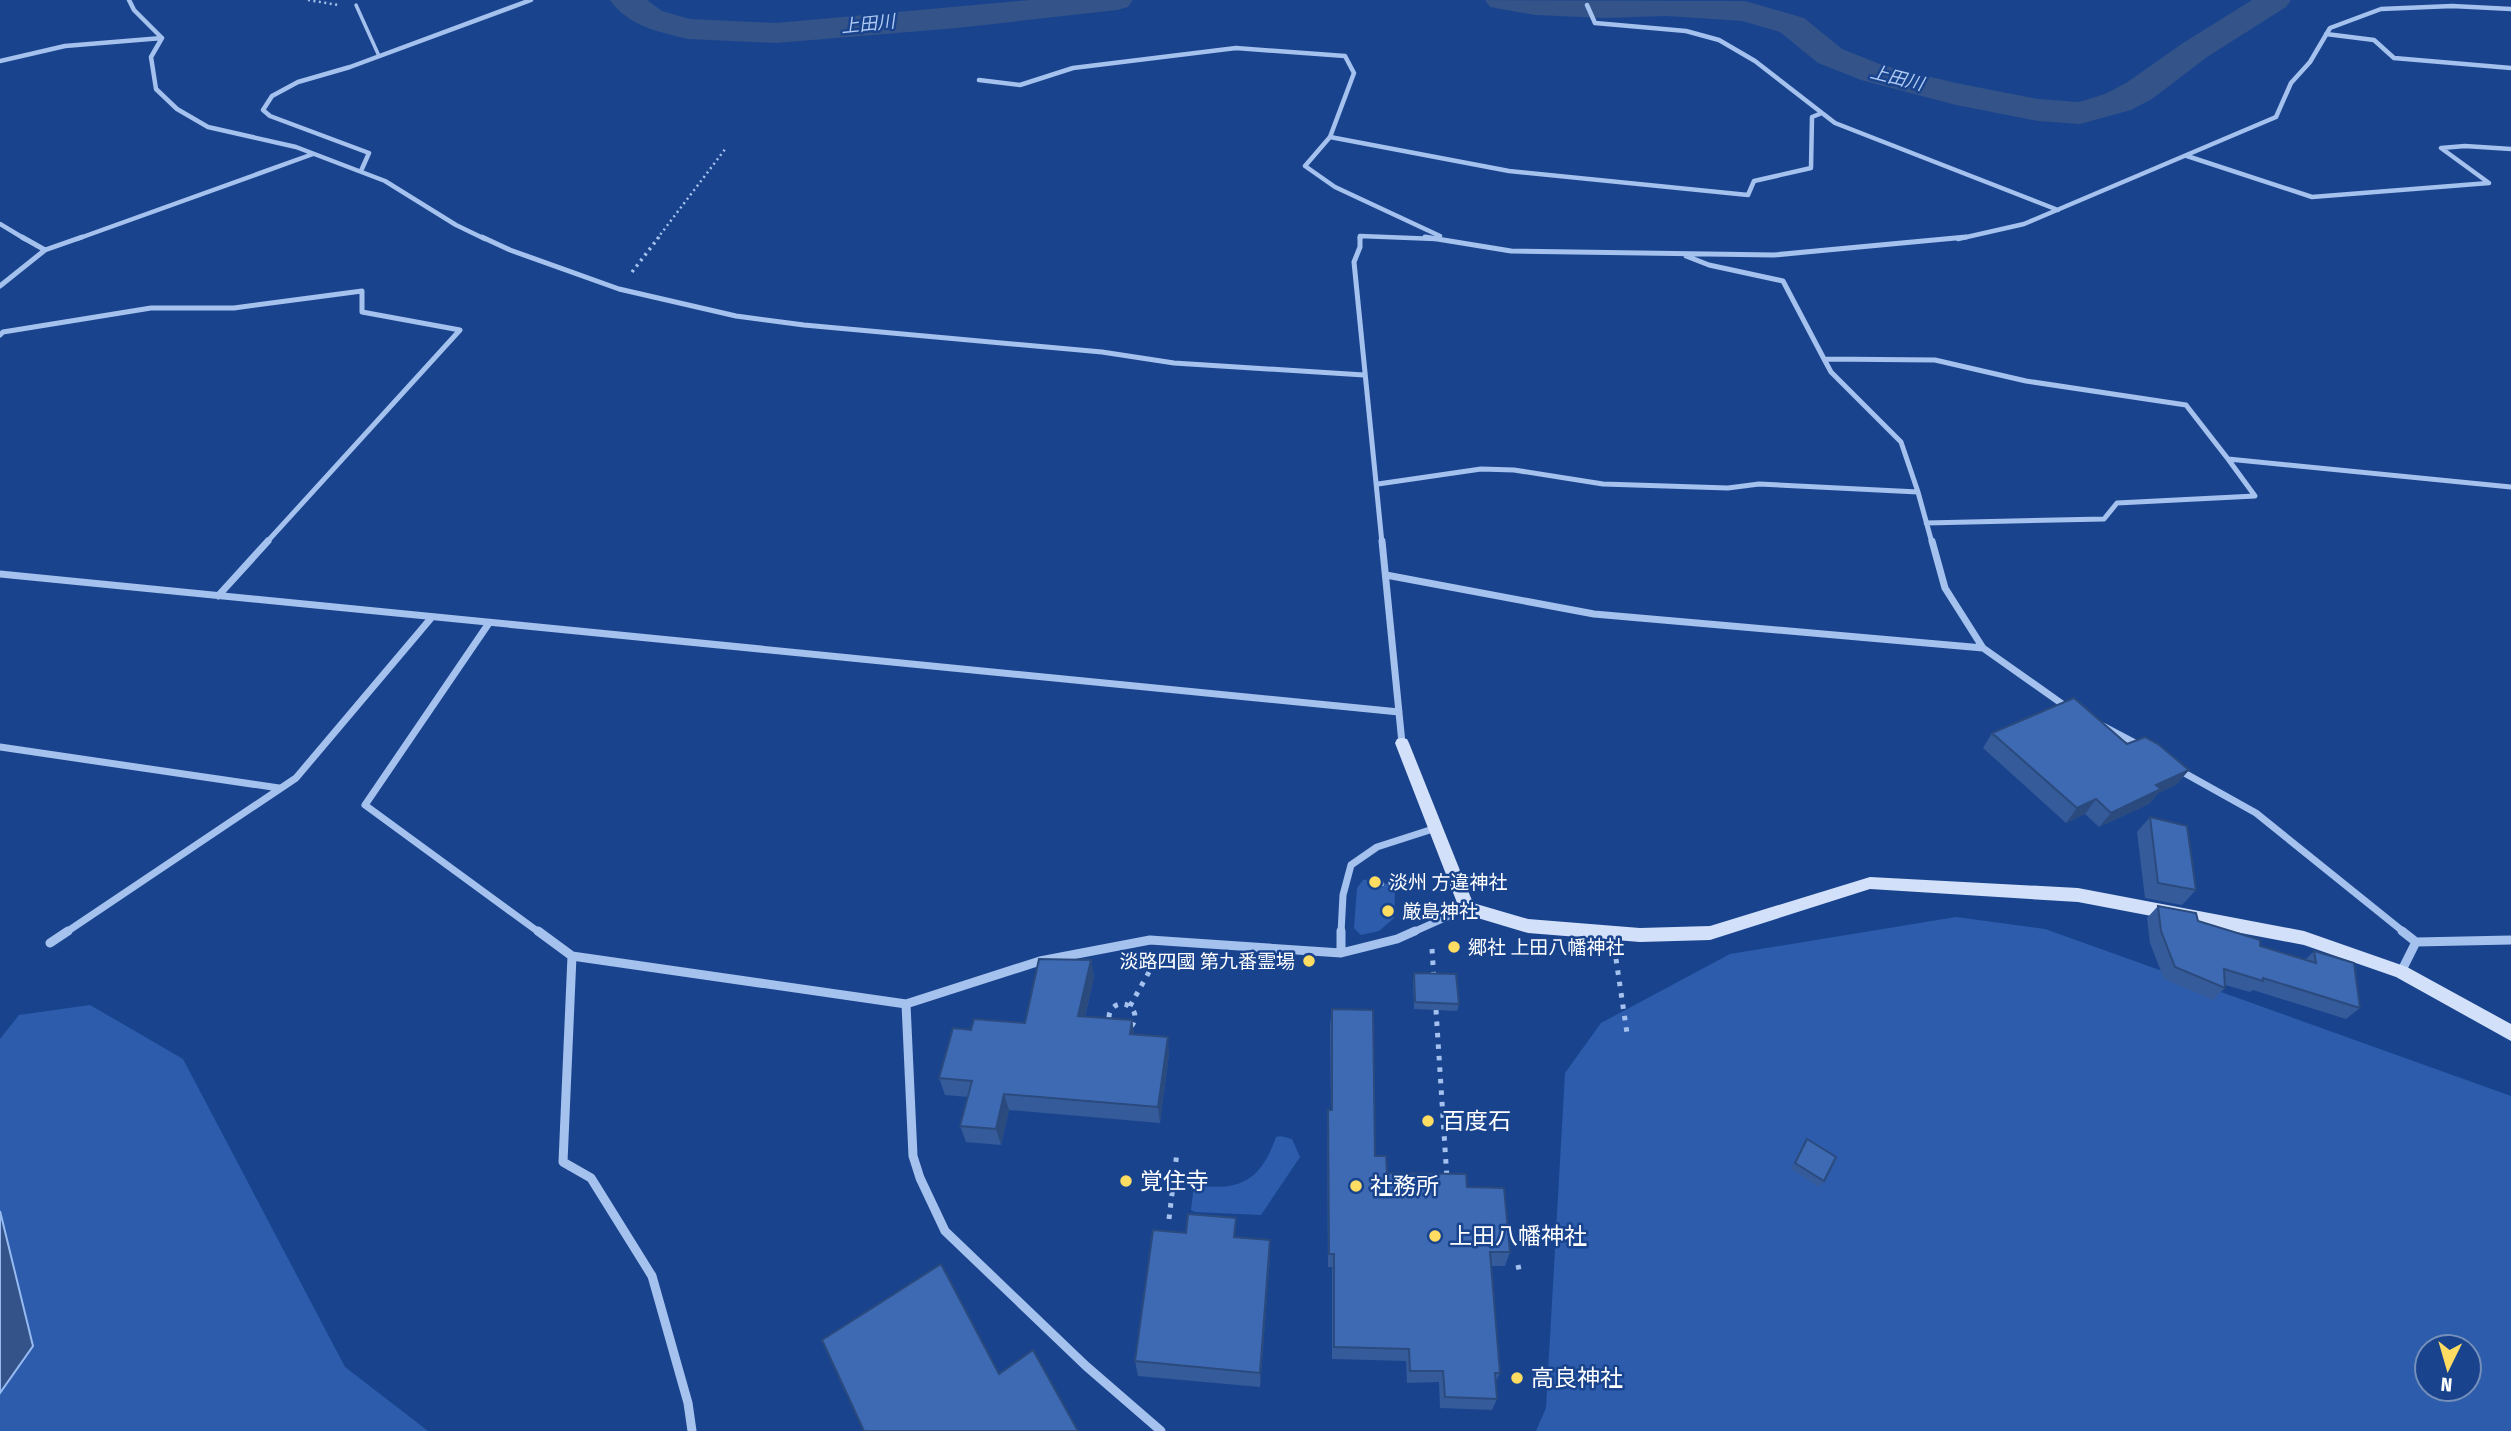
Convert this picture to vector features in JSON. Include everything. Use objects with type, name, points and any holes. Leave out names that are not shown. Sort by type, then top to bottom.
[{"type":"street","points":[[129,0],[134,10],[162,38]]},
{"type":"street","points":[[361,171],[369,153],[270,116],[263,110],[272,96],[298,82],[379,56],[531,0]]},
{"type":"street","points":[[1587,5],[1595,23],[1686,31],[1719,40],[1755,61],[1835,124],[2059,211]]},
{"type":"street","points":[[1467,908],[1402,743],[1354,262],[1360,247],[1360,236],[1420,236],[1511,251],[1773,255],[1956,239],[2024,224],[2059,211],[2276,117],[2291,83],[2310,62],[2330,28],[2381,9],[2452,6],[2511,9]]},
{"type":"street","points":[[2326,34],[2375,40],[2394,58],[2511,68]]},
{"type":"street","points":[[0,61],[65,47],[162,38]]},
{"type":"street","points":[[162,38],[151,57],[156,89],[177,109],[208,127],[296,147],[361,171],[385,181],[456,225],[499,245],[619,289],[736,316],[804,325],[1102,352],[1174,363],[1364,374]]},
{"type":"street","points":[[979,80],[1020,85],[1073,68],[1236,48],[1345,55],[1354,73],[1330,137],[1305,166],[1335,187],[1450,241]]},
{"type":"street","points":[[1330,137],[1509,171],[1748,195],[1754,181],[1811,168],[1812,117],[1822,113]]},
{"type":"street","points":[[2186,156],[2312,197],[2490,183],[2441,148],[2465,146],[2511,149]]},
{"type":"street","points":[[0,286],[45,250],[313,153]]},
{"type":"street","points":[[0,224],[45,250]]},
{"type":"street","points":[[1681,254],[1709,265],[1783,281],[1831,372],[1901,442],[1945,588],[1983,648],[2049,697],[2072,710]]},
{"type":"street","points":[[0,335],[3,332],[151,308],[234,308],[362,291],[362,312],[460,330],[218,596]]},
{"type":"street","points":[[1824,359],[1936,360],[2026,381],[2186,405],[2255,496],[2117,503],[2104,519],[1926,523]]},
{"type":"street","points":[[2228,459],[2511,487]]},
{"type":"street","points":[[1378,484],[1482,469],[1514,470],[1603,484],[1728,488],[1759,484],[1918,492]]},
{"type":"street","points":[[0,574],[1399,712]]},
{"type":"street","points":[[1386,575],[1594,614],[1983,648]]},
{"type":"street","points":[[50,943],[296,778],[432,617]]},
{"type":"street","points":[[489,622],[365,805],[572,956],[906,1003],[1040,961],[1150,940],[1341,953],[1397,939],[1467,908],[1528,926],[1640,935],[1710,933],[1870,883],[2078,895],[2304,938],[2401,972],[2511,1033]]},
{"type":"street","points":[[2095,722],[2152,753]]},
{"type":"street","points":[[0,747],[280,788]]},
{"type":"street","points":[[2175,767],[2256,813],[2416,942],[2511,940]]},
{"type":"street","points":[[1341,953],[1346,880],[1351,864],[1369,850],[1436,828]]},
{"type":"street","points":[[2401,972],[2416,942]]},
{"type":"street","points":[[572,956],[563,1162],[591,1178],[652,1276],[688,1403],[692,1431]]},
{"type":"street","points":[[906,1003],[913,1156],[920,1178],[945,1231],[1077,1358],[1161,1431]]},
{"type":"lane","points":[[356,5],[379,56]]},
{"type":"path","points":[[309,0],[328,5],[356,5]]},
{"type":"path","points":[[619,289],[726,148]]},
{"type":"path","points":[[1380,884],[1395,882]]},
{"type":"path","points":[[1432,949],[1434,981]]},
{"type":"path","points":[[1616,960],[1627,1033]]},
{"type":"path","points":[[1130,1006],[1149,972]]},
{"type":"path","points":[[1124,1003],[1130,1006],[1135,1014],[1129,1029],[1119,1031],[1111,1028],[1109,1021],[1114,1006],[1124,1003]]},
{"type":"path","points":[[1436,1010],[1447,1180]]},
{"type":"path","points":[[1169,1219],[1178,1152]]},
{"type":"shaded area","points":[[1372,879],[1387,884],[1395,893],[1394,918],[1379,931],[1361,935],[1354,928],[1357,888],[1363,880]]},
{"type":"shaded area","points":[[1956,917],[2045,929],[2511,1096],[2511,1431],[1536,1431],[1546,1408],[1565,1073],[1601,1023],[1730,954]]},
{"type":"shaded area","points":[[90,1005],[183,1059],[345,1367],[428,1431],[0,1431],[0,1039],[19,1015]]},
{"type":"shaded area","points":[[1276,1137],[1292,1139],[1300,1157],[1261,1215],[1191,1210],[1194,1185],[1224,1186],[1247,1180],[1263,1164]]},
{"type":"shaded area","points":[[0,1211],[33,1346],[0,1393]]},
{"type":"building","points":[[2074,698],[2127,744],[2145,737],[2158,744],[2189,770],[2156,785],[2161,789],[2111,813],[2096,799],[2077,808],[1992,733]]},
{"type":"building","points":[[2150,817],[2187,826],[2196,890],[2158,883]]},
{"type":"building","points":[[2158,906],[2196,913],[2198,921],[2260,940],[2260,946],[2316,963],[2314,951],[2354,963],[2360,1008],[2224,969],[2225,988],[2175,967],[2161,931]]},
{"type":"building","points":[[1039,959],[1091,960],[1078,1016],[1132,1020],[1130,1034],[1168,1037],[1158,1107],[1004,1094],[996,1129],[960,1126],[972,1081],[939,1078],[953,1028],[971,1030],[974,1019],[1025,1023]]},
{"type":"building","points":[[1414,973],[1456,974],[1459,1004],[1415,1002]]},
{"type":"building","points":[[1332,1009],[1373,1010],[1375,1156],[1386,1156],[1387,1173],[1466,1174],[1467,1187],[1504,1188],[1510,1252],[1490,1252],[1500,1373],[1495,1373],[1497,1399],[1445,1397],[1443,1371],[1410,1371],[1409,1349],[1334,1347],[1334,1254],[1329,1254],[1328,1110],[1332,1110]]},
{"type":"building","points":[[1807,1139],[1836,1157],[1824,1181],[1795,1163]]},
{"type":"building","points":[[1188,1214],[1236,1218],[1234,1237],[1270,1240],[1260,1373],[1135,1361],[1153,1230],[1186,1233]]},
{"type":"building","points":[[941,1264],[999,1374],[1033,1350],[1078,1431],[864,1431],[822,1340]]},
{"type":"waterway","name":"上田川","points":[[626,0],[650,18],[688,29],[776,33],[957,18],[1117,0]]},
{"type":"waterway","name":"上田川","points":[[1501,0],[1535,5],[1604,8],[1666,6],[1745,11],[1792,25],[1830,56],[1873,73],[1956,94],[2038,110],[2080,113],[2118,102],[2139,91],[2195,50],[2275,0]]},
{"type":"place","name":"淡州 方違神社","points":[[1375,882]]},
{"type":"place","name":"厳島神社","points":[[1388,911]]},
{"type":"place","name":"郷社 上田八幡神社","points":[[1454,947]]},
{"type":"place","name":"淡路四國 第九番霊場","points":[[1309,961]]},
{"type":"place","name":"百度石","points":[[1428,1121]]},
{"type":"place","name":"覚住寺","points":[[1126,1181]]},
{"type":"place","name":"社務所","points":[[1356,1186]]},
{"type":"place","name":"上田八幡神社","points":[[1435,1236]]},
{"type":"place","name":"高良神社","points":[[1517,1378]]}]
